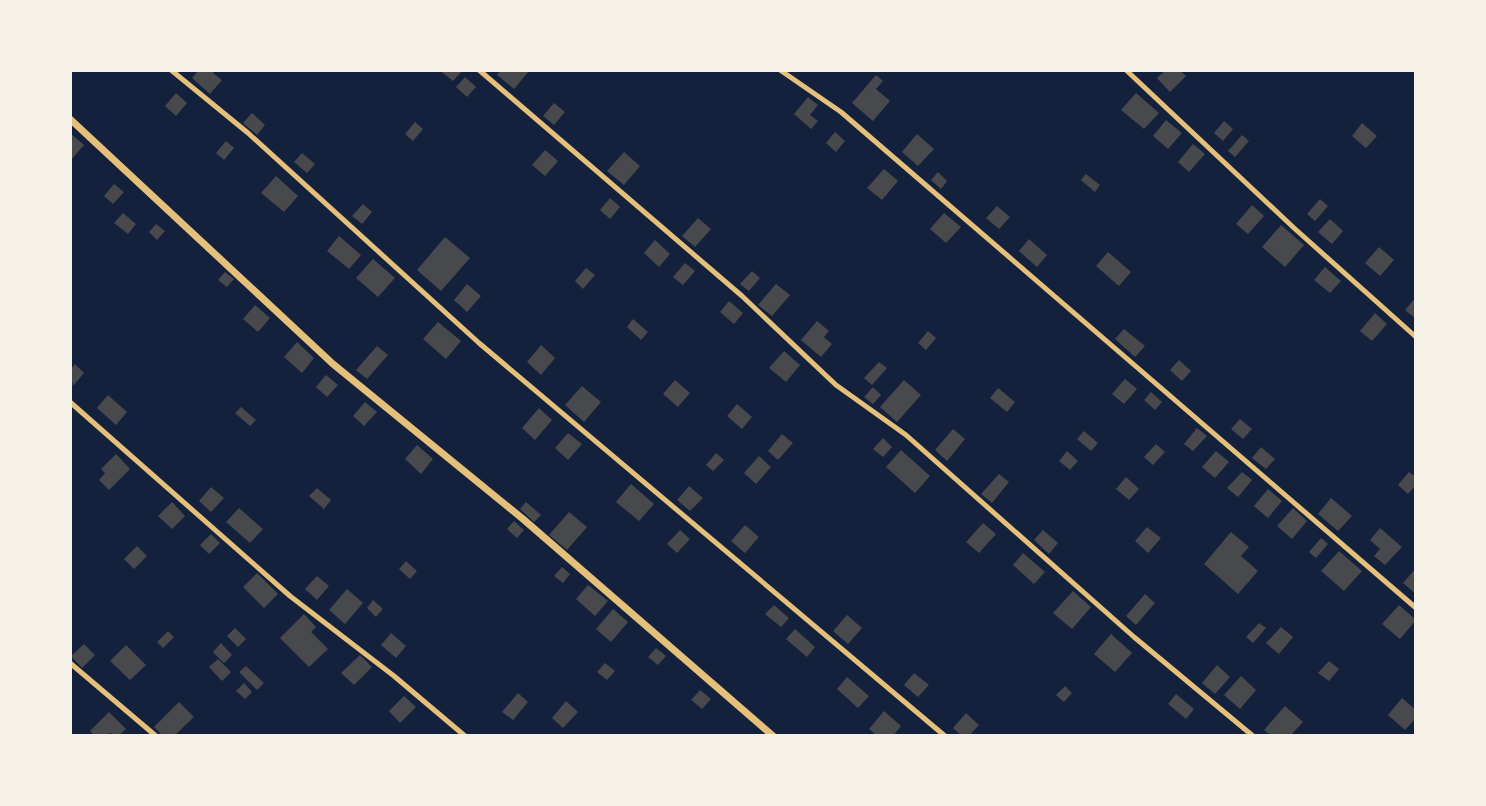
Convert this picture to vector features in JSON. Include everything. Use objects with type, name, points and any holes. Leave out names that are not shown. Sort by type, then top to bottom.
[{"type":"street","points":[[70,119],[333,364],[523,519],[773,736]]},
{"type":"lane","points":[[171,70],[248,134],[479,344],[945,736]]},
{"type":"lane","points":[[479,70],[742,296],[835,385],[906,435],[1134,637],[1253,736]]},
{"type":"lane","points":[[780,70],[841,112],[1416,608]]},
{"type":"lane","points":[[1126,70],[1294,228],[1416,337]]},
{"type":"lane","points":[[70,402],[290,596],[394,676],[465,736]]},
{"type":"lane","points":[[70,663],[156,736]]},
{"type":"building","points":[[199,70],[215,70],[213,73],[222,80],[210,94],[192,78]]},
{"type":"building","points":[[439,70],[463,70],[453,81]]},
{"type":"building","points":[[501,70],[529,71],[514,89],[497,75]]},
{"type":"building","points":[[1166,70],[1179,70],[1186,76],[1170,92],[1157,78]]},
{"type":"building","points":[[876,75],[883,81],[876,89],[890,101],[873,121],[852,103]]},
{"type":"building","points":[[465,77],[476,87],[467,97],[456,87]]},
{"type":"building","points":[[176,93],[187,103],[176,116],[165,106]]},
{"type":"building","points":[[1136,93],[1159,113],[1144,129],[1121,110]]},
{"type":"building","points":[[808,97],[818,105],[810,115],[818,121],[811,129],[794,114]]},
{"type":"building","points":[[554,103],[565,112],[554,125],[543,116]]},
{"type":"building","points":[[252,113],[265,125],[257,135],[243,123]]},
{"type":"building","points":[[1166,120],[1182,133],[1168,149],[1153,136]]},
{"type":"building","points":[[1224,121],[1233,129],[1223,141],[1214,133]]},
{"type":"building","points":[[415,122],[423,129],[413,141],[405,134]]},
{"type":"building","points":[[1362,123],[1377,136],[1366,148],[1352,136]]},
{"type":"building","points":[[835,132],[845,141],[836,152],[826,143]]},
{"type":"building","points":[[70,133],[84,145],[70,161]]},
{"type":"building","points":[[917,134],[934,149],[918,166],[902,152]]},
{"type":"building","points":[[1242,135],[1249,141],[1235,157],[1228,151]]},
{"type":"building","points":[[226,141],[234,148],[224,160],[216,153]]},
{"type":"building","points":[[1193,144],[1205,154],[1189,172],[1178,162]]},
{"type":"building","points":[[545,150],[558,161],[545,176],[532,165]]},
{"type":"building","points":[[624,152],[640,166],[624,185],[607,171]]},
{"type":"building","points":[[302,153],[315,164],[307,173],[294,162]]},
{"type":"building","points":[[884,169],[898,181],[882,200],[867,188]]},
{"type":"building","points":[[938,172],[947,181],[941,189],[931,180]]},
{"type":"building","points":[[1086,174],[1100,185],[1095,192],[1081,180]]},
{"type":"building","points":[[276,176],[298,196],[284,212],[261,193]]},
{"type":"building","points":[[114,184],[124,192],[113,204],[104,196]]},
{"type":"building","points":[[610,198],[620,207],[610,219],[600,210]]},
{"type":"building","points":[[1320,199],[1328,206],[1315,221],[1307,214]]},
{"type":"building","points":[[363,204],[372,212],[362,224],[352,216]]},
{"type":"building","points":[[1252,205],[1264,216],[1248,234],[1236,224]]},
{"type":"building","points":[[997,206],[1010,217],[999,229],[986,218]]},
{"type":"building","points":[[123,213],[136,224],[128,234],[114,223]]},
{"type":"building","points":[[944,213],[961,227],[946,243],[930,229]]},
{"type":"building","points":[[698,218],[711,229],[695,247],[682,236]]},
{"type":"building","points":[[1330,219],[1343,231],[1332,244],[1318,232]]},
{"type":"building","points":[[156,224],[165,231],[157,240],[149,232]]},
{"type":"building","points":[[1281,225],[1304,245],[1285,267],[1262,247]]},
{"type":"building","points":[[339,236],[361,255],[349,269],[327,251]]},
{"type":"building","points":[[445,237],[470,258],[441,291],[417,270]]},
{"type":"building","points":[[1029,239],[1047,255],[1037,267],[1019,251]]},
{"type":"building","points":[[655,240],[670,254],[659,267],[644,253]]},
{"type":"building","points":[[1379,247],[1394,260],[1380,276],[1365,263]]},
{"type":"building","points":[[1108,252],[1131,272],[1119,286],[1096,266]]},
{"type":"building","points":[[373,259],[395,278],[378,297],[356,278]]},
{"type":"building","points":[[685,263],[695,271],[683,285],[673,277]]},
{"type":"building","points":[[1325,267],[1341,281],[1330,293],[1314,280]]},
{"type":"building","points":[[586,268],[595,275],[583,289],[575,281]]},
{"type":"building","points":[[752,271],[760,278],[749,291],[740,284]]},
{"type":"building","points":[[225,272],[234,279],[227,287],[218,280]]},
{"type":"building","points":[[467,284],[481,296],[467,312],[454,300]]},
{"type":"building","points":[[776,284],[790,295],[772,316],[758,305]]},
{"type":"building","points":[[1416,297],[1416,319],[1405,310]]},
{"type":"building","points":[[729,301],[743,313],[734,324],[720,312]]},
{"type":"building","points":[[255,305],[270,318],[258,332],[243,319]]},
{"type":"building","points":[[1375,313],[1387,324],[1372,341],[1360,331]]},
{"type":"building","points":[[633,319],[648,332],[641,340],[627,327]]},
{"type":"building","points":[[817,321],[829,331],[824,337],[832,344],[821,357],[801,340]]},
{"type":"building","points":[[438,322],[461,341],[446,359],[423,339]]},
{"type":"building","points":[[1124,329],[1145,346],[1135,357],[1115,339]]},
{"type":"building","points":[[928,331],[936,338],[926,350],[918,343]]},
{"type":"building","points":[[297,342],[314,358],[302,373],[284,357]]},
{"type":"building","points":[[541,345],[555,358],[541,375],[527,362]]},
{"type":"building","points":[[377,346],[388,355],[367,379],[356,370]]},
{"type":"building","points":[[784,351],[800,365],[786,382],[769,368]]},
{"type":"building","points":[[1179,360],[1191,371],[1182,381],[1170,370]]},
{"type":"building","points":[[879,362],[887,368],[872,385],[864,378]]},
{"type":"building","points":[[75,364],[84,373],[73,386],[70,370]]},
{"type":"building","points":[[326,375],[338,385],[327,397],[316,387]]},
{"type":"building","points":[[1125,379],[1137,389],[1124,404],[1112,394]]},
{"type":"building","points":[[675,380],[690,393],[678,407],[663,394]]},
{"type":"building","points":[[904,380],[921,395],[897,422],[880,407]]},
{"type":"building","points":[[582,386],[601,402],[584,422],[565,405]]},
{"type":"building","points":[[873,387],[881,395],[873,404],[864,397]]},
{"type":"building","points":[[998,388],[1015,402],[1007,412],[990,398]]},
{"type":"building","points":[[1151,392],[1162,402],[1155,410],[1144,400]]},
{"type":"building","points":[[108,395],[127,412],[116,425],[97,408]]},
{"type":"building","points":[[365,402],[377,412],[364,426],[353,416]]},
{"type":"building","points":[[737,404],[752,417],[742,429],[727,416]]},
{"type":"building","points":[[241,407],[256,420],[250,426],[235,413]]},
{"type":"building","points":[[539,408],[552,420],[535,440],[522,428]]},
{"type":"building","points":[[1240,419],[1252,429],[1243,439],[1231,429]]},
{"type":"building","points":[[1197,428],[1207,436],[1193,451],[1184,444]]},
{"type":"building","points":[[953,429],[965,439],[947,461],[935,450]]},
{"type":"building","points":[[1084,431],[1098,443],[1091,451],[1077,439]]},
{"type":"building","points":[[568,433],[582,444],[568,460],[555,448]]},
{"type":"building","points":[[782,434],[793,443],[778,460],[768,451]]},
{"type":"building","points":[[883,438],[892,447],[883,457],[873,449]]},
{"type":"building","points":[[1156,444],[1165,452],[1153,465],[1144,457]]},
{"type":"building","points":[[417,445],[433,459],[421,474],[405,459]]},
{"type":"building","points":[[1261,447],[1275,459],[1266,469],[1252,458]]},
{"type":"building","points":[[901,450],[930,476],[915,493],[886,467]]},
{"type":"building","points":[[1067,451],[1078,461],[1070,470],[1059,461]]},
{"type":"building","points":[[1216,451],[1229,462],[1215,478],[1202,467]]},
{"type":"building","points":[[716,453],[724,460],[713,471],[706,465]]},
{"type":"building","points":[[116,454],[130,469],[109,490],[99,480],[105,473],[101,469]]},
{"type":"building","points":[[759,456],[771,467],[756,484],[744,473]]},
{"type":"building","points":[[1242,472],[1252,480],[1238,497],[1227,488]]},
{"type":"building","points":[[1409,472],[1416,477],[1416,485],[1408,494],[1398,485]]},
{"type":"building","points":[[999,474],[1009,482],[992,503],[981,494]]},
{"type":"building","points":[[1126,477],[1139,489],[1129,500],[1116,489]]},
{"type":"building","points":[[631,484],[654,504],[639,521],[616,502]]},
{"type":"building","points":[[689,486],[703,498],[690,511],[677,500]]},
{"type":"building","points":[[211,487],[224,498],[211,512],[199,501]]},
{"type":"building","points":[[317,488],[331,500],[324,509],[309,496]]},
{"type":"building","points":[[1268,489],[1282,501],[1268,518],[1254,506]]},
{"type":"building","points":[[1331,498],[1352,516],[1338,531],[1318,514]]},
{"type":"building","points":[[172,502],[185,516],[172,529],[158,516]]},
{"type":"building","points":[[526,502],[541,515],[534,522],[520,509]]},
{"type":"building","points":[[239,508],[263,529],[250,543],[226,522]]},
{"type":"building","points":[[1293,508],[1307,521],[1292,539],[1277,526]]},
{"type":"building","points":[[569,512],[587,527],[567,550],[549,535]]},
{"type":"building","points":[[514,521],[524,530],[517,538],[507,529]]},
{"type":"building","points":[[983,523],[996,534],[979,553],[966,542]]},
{"type":"building","points":[[745,525],[759,537],[745,553],[731,541]]},
{"type":"building","points":[[1147,527],[1161,538],[1148,553],[1135,541]]},
{"type":"building","points":[[1380,528],[1402,547],[1385,565],[1374,556],[1380,549],[1370,540]]},
{"type":"building","points":[[680,530],[690,539],[677,553],[667,544]]},
{"type":"building","points":[[1043,530],[1058,543],[1049,554],[1034,540]]},
{"type":"building","points":[[1231,532],[1249,547],[1241,556],[1258,571],[1238,594],[1204,564]]},
{"type":"building","points":[[211,534],[220,543],[209,554],[200,545]]},
{"type":"building","points":[[1321,538],[1328,544],[1316,558],[1309,552]]},
{"type":"building","points":[[137,546],[147,556],[134,569],[124,559]]},
{"type":"building","points":[[1339,551],[1362,571],[1344,591],[1321,571]]},
{"type":"building","points":[[1023,553],[1045,572],[1034,584],[1013,565]]},
{"type":"building","points":[[406,561],[417,571],[410,579],[399,569]]},
{"type":"building","points":[[562,567],[570,574],[563,583],[554,576]]},
{"type":"building","points":[[1416,568],[1416,594],[1403,583]]},
{"type":"building","points":[[257,573],[278,594],[264,608],[243,587]]},
{"type":"building","points":[[317,576],[329,586],[317,600],[305,589]]},
{"type":"building","points":[[588,585],[608,601],[595,616],[576,599]]},
{"type":"building","points":[[347,589],[363,603],[345,624],[329,610]]},
{"type":"building","points":[[1073,591],[1091,607],[1072,629],[1053,613]]},
{"type":"building","points":[[1145,594],[1155,603],[1136,625],[1126,616]]},
{"type":"building","points":[[373,600],[383,609],[376,617],[367,608]]},
{"type":"building","points":[[774,605],[789,618],[781,627],[765,614]]},
{"type":"building","points":[[1399,605],[1416,620],[1400,639],[1382,624]]},
{"type":"building","points":[[613,609],[628,622],[611,642],[596,629]]},
{"type":"building","points":[[304,614],[316,627],[311,632],[328,649],[309,667],[280,638]]},
{"type":"building","points":[[847,615],[862,628],[848,644],[833,631]]},
{"type":"building","points":[[1259,623],[1266,628],[1253,643],[1246,637]]},
{"type":"building","points":[[1281,627],[1293,637],[1279,654],[1266,643]]},
{"type":"building","points":[[235,628],[246,639],[238,647],[227,636]]},
{"type":"building","points":[[795,629],[815,647],[807,657],[786,639]]},
{"type":"building","points":[[168,631],[174,637],[163,648],[157,642]]},
{"type":"building","points":[[391,633],[406,646],[396,658],[381,645]]},
{"type":"building","points":[[1111,634],[1132,653],[1115,672],[1094,654]]},
{"type":"building","points":[[221,643],[232,655],[224,663],[213,652]]},
{"type":"building","points":[[84,644],[95,655],[82,668],[71,656]]},
{"type":"building","points":[[126,645],[146,665],[130,680],[110,661]]},
{"type":"building","points":[[656,648],[666,656],[658,665],[648,657]]},
{"type":"building","points":[[360,655],[372,667],[354,685],[341,673]]},
{"type":"building","points":[[218,659],[231,672],[222,681],[209,667]]},
{"type":"building","points":[[1329,661],[1339,669],[1329,681],[1318,673]]},
{"type":"building","points":[[605,663],[615,671],[607,680],[597,672]]},
{"type":"building","points":[[1217,665],[1230,677],[1215,694],[1202,683]]},
{"type":"building","points":[[246,666],[264,683],[257,690],[239,672]]},
{"type":"building","points":[[914,673],[929,685],[918,697],[904,685]]},
{"type":"building","points":[[1241,676],[1256,690],[1240,709],[1224,695]]},
{"type":"building","points":[[847,677],[869,696],[858,708],[837,689]]},
{"type":"building","points":[[244,683],[252,692],[245,699],[236,691]]},
{"type":"building","points":[[1065,686],[1072,693],[1064,702],[1056,695]]},
{"type":"building","points":[[700,690],[711,699],[702,709],[691,700]]},
{"type":"building","points":[[518,693],[528,702],[513,720],[502,712]]},
{"type":"building","points":[[1176,694],[1194,709],[1186,719],[1168,704]]},
{"type":"building","points":[[404,696],[416,707],[400,723],[389,711]]},
{"type":"building","points":[[1402,698],[1416,710],[1416,718],[1405,730],[1388,715]]},
{"type":"building","points":[[566,701],[578,712],[563,728],[552,718]]},
{"type":"building","points":[[179,702],[194,717],[174,736],[163,736],[154,727]]},
{"type":"building","points":[[1285,706],[1303,722],[1290,736],[1272,736],[1264,730]]},
{"type":"building","points":[[884,711],[901,726],[893,736],[877,736],[869,729]]},
{"type":"building","points":[[109,712],[126,729],[118,736],[110,733],[107,736],[95,736],[90,731]]},
{"type":"building","points":[[966,713],[979,725],[969,736],[962,736],[953,728]]}]
